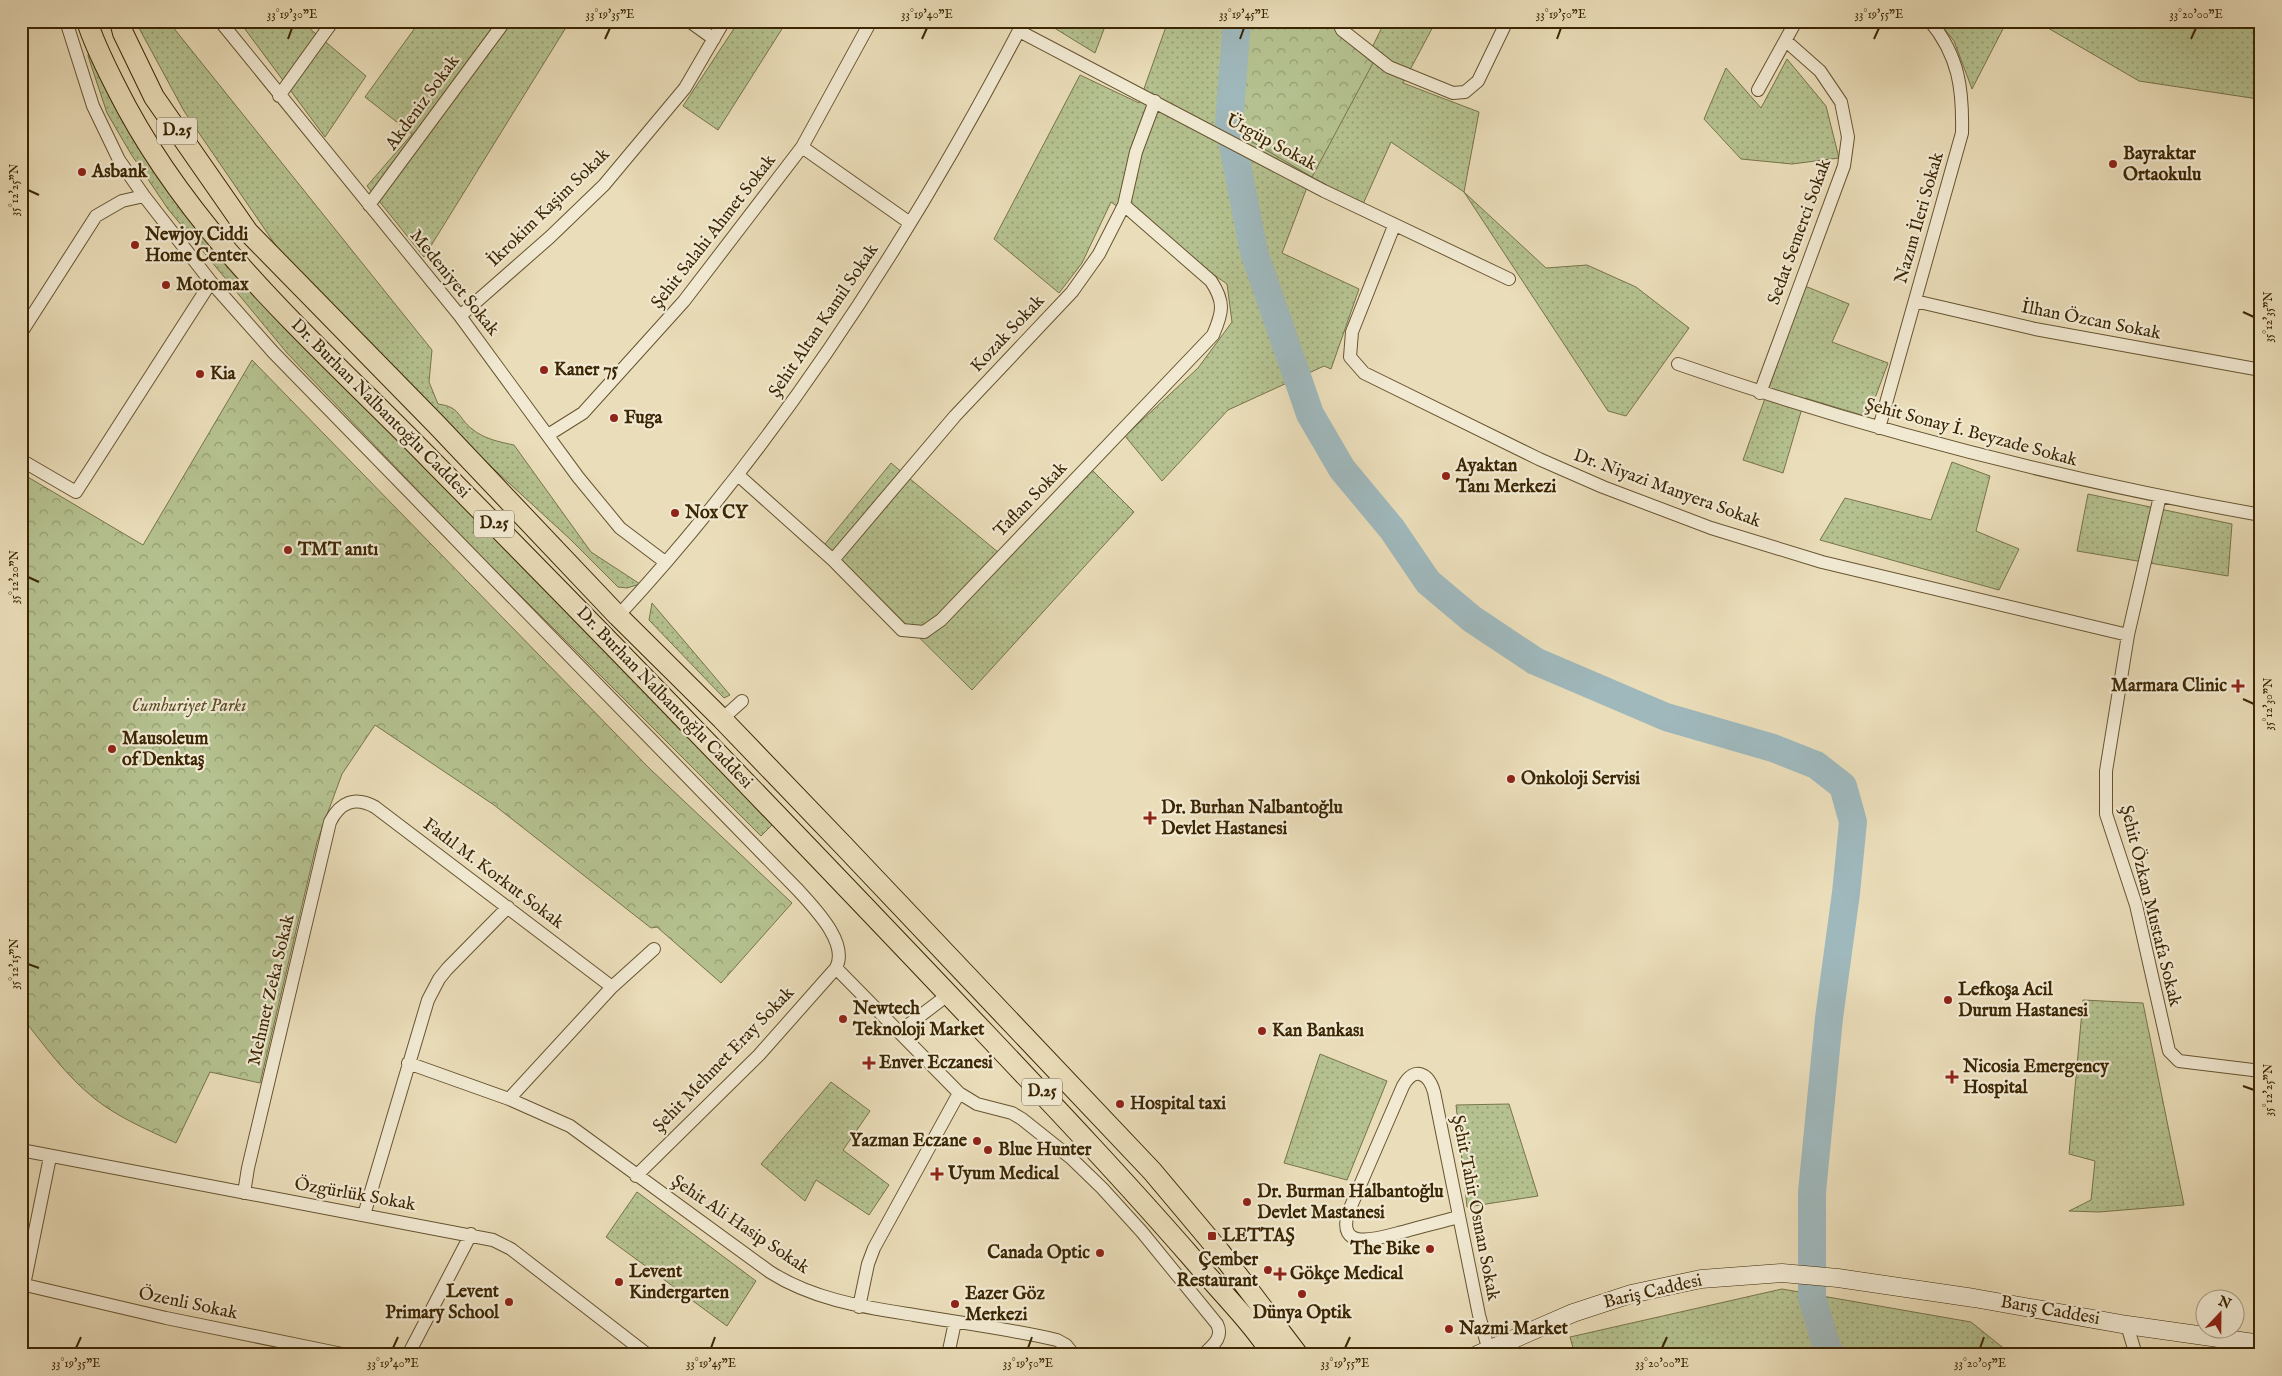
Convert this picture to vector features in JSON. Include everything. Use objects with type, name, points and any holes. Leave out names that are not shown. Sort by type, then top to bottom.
[{"type":"main road","name":"Dr. Burhan Nalbantoğlu Caddesi","points":[[87,21],[92,39],[127,109],[159,164],[191,209],[232,258],[298,329],[432,460],[949,994],[1128,1184],[1273,1355]]},
{"type":"main road","name":"Dr. Burhan Nalbantoğlu Caddesi","points":[[120,21],[123,33],[154,98],[248,232],[436,424],[618,616],[722,720],[1152,1171],[1220,1252],[1298,1355]]},
{"type":"street","points":[[66,21],[93,106],[119,160],[144,196],[211,282],[273,352],[799,891],[825,922],[834,939],[840,953],[836,968],[959,1092],[977,1104],[1000,1109],[1022,1119],[1044,1134],[1102,1188],[1170,1264],[1217,1324],[1220,1330],[1219,1338],[1203,1355]]},
{"type":"street","name":"Medeniyet Sokak","points":[[220,21],[279,96],[460,316],[578,477],[620,528],[665,562]]},
{"type":"street","points":[[279,96],[333,21]]},
{"type":"street","name":"Akdeniz Sokak","points":[[369,205],[505,21]]},
{"type":"street","points":[[689,21],[714,39]]},
{"type":"street","name":"İkrokim Kaşim Sokak","points":[[460,316],[604,185],[685,88],[724,21]]},
{"type":"street","name":"Şehit Salahi Ahmet Sokak","points":[[548,435],[583,413],[684,301],[802,147],[871,21]]},
{"type":"street","points":[[1338,21],[1342,30],[1389,67],[1453,93],[1465,92],[1478,81],[1507,21]]},
{"type":"street","points":[[1758,90],[1796,21]]},
{"type":"street","name":"Nazım İleri Sokak","points":[[1879,428],[1962,134],[1963,99],[1956,65],[1940,33],[1930,21]]},
{"type":"street","name":"Şehit Altan Kamil Sokak","points":[[618,616],[738,475],[821,362],[910,223],[964,133],[1021,26]]},
{"type":"street","name":"Ürgüp Sokak","points":[[1021,26],[1245,150],[1394,226],[1509,279]]},
{"type":"street","name":"Sedat Semerci Sokak","points":[[1760,393],[1844,166],[1848,137],[1840,102],[1820,71],[1786,41]]},
{"type":"street","name":"Kozak Sokak","points":[[832,560],[955,416],[1072,292],[1099,254],[1124,206],[1136,152],[1155,101]]},
{"type":"street","points":[[802,147],[910,223]]},
{"type":"street","points":[[21,333],[96,216],[122,201],[144,196]]},
{"type":"street","name":"Taflan Sokak","points":[[738,475],[832,560],[902,630],[924,632],[941,620],[1213,335],[1221,317],[1220,295],[1211,281],[1124,206]]},
{"type":"street","name":"Dr. Niyazi Manyera Sokak","points":[[1394,226],[1352,332],[1350,356],[1364,373],[1539,459],[1602,486],[1711,528],[1822,562],[2128,635]]},
{"type":"street","points":[[21,460],[76,492],[211,282]]},
{"type":"street","name":"İlhan Özcan Sokak","points":[[1915,301],[2035,329],[2261,370]]},
{"type":"street","name":"Şehit Sonay İ. Beyzade Sokak","points":[[1678,364],[1760,393],[1879,428],[2044,472],[2261,515]]},
{"type":"street","name":"Şehit Özkan Mustafa Sokak","points":[[2160,496],[2128,635],[2106,771],[2106,814],[2136,905],[2166,1045],[2171,1055],[2179,1061],[2261,1071]]},
{"type":"street","points":[[722,720],[742,701]]},
{"type":"street","name":"Fadıl M. Korkut Sokak","points":[[348,802],[363,802],[375,807],[612,987]]},
{"type":"street","name":"Mehmet Zeka Sokak","points":[[244,1192],[248,1168],[330,822],[338,809],[348,802]]},
{"type":"street","points":[[364,1215],[425,1006],[439,979],[508,907]]},
{"type":"street","points":[[508,1099],[612,987],[654,948]]},
{"type":"street","name":"Şehit Mehmet Eray Sokak","points":[[636,1176],[759,1055],[836,968]]},
{"type":"street","points":[[899,1032],[949,994]]},
{"type":"street","name":"Şehit Ali Hasip Sokak","points":[[408,1063],[508,1099],[570,1126],[636,1176],[781,1279],[806,1291],[859,1307],[1057,1340],[1066,1345],[1074,1355]]},
{"type":"street","name":"Şehit Tahir Osman Sokak","points":[[1458,1217],[1368,1240],[1351,1236],[1346,1231],[1348,1213],[1403,1086],[1413,1075],[1425,1076],[1430,1080],[1434,1092],[1485,1353]]},
{"type":"street","points":[[859,1307],[866,1270],[874,1248],[959,1092]]},
{"type":"street","name":"Özgürlük Sokak","points":[[21,1150],[50,1157],[471,1234],[501,1243],[648,1355]]},
{"type":"street","points":[[22,1285],[50,1157]]},
{"type":"street","points":[[408,1355],[471,1234]]},
{"type":"street","name":"Bariş Caddesi","points":[[1485,1353],[1573,1313],[1638,1292],[1701,1279],[1782,1273],[1838,1278]]},
{"type":"street","name":"Barış Caddesi","points":[[1838,1278],[1974,1298],[2127,1325],[2261,1344]]},
{"type":"street","name":"Özenli Sokak","points":[[22,1285],[166,1318],[347,1355]]},
{"type":"street","points":[[948,1355],[955,1322]]},
{"type":"street","points":[[2127,1325],[2136,1355]]},
{"type":"green space","points":[[138,21],[170,21],[172,26],[432,350],[429,382],[438,404],[451,407],[467,425],[482,435],[492,440],[514,445],[591,552],[640,584],[627,588],[618,587],[571,540],[423,404],[296,275],[184,111],[139,28]]},
{"type":"green space","points":[[239,21],[314,21],[309,28],[366,76],[325,137]]},
{"type":"green space","points":[[420,21],[570,21],[424,257],[367,186],[412,134],[365,97]]},
{"type":"green space","points":[[739,21],[787,21],[718,130],[683,106]]},
{"type":"green space","points":[[1043,21],[1107,21],[1095,53]]},
{"type":"green space","points":[[1168,21],[1245,21],[1238,123],[1373,63],[1367,58],[1385,21],[1436,21],[1403,83],[1479,112],[1464,192],[1391,142],[1363,204],[1311,177],[1282,253],[1359,289],[1331,369],[1324,366],[1228,410],[1162,481],[1125,436],[1198,368],[1232,322],[1227,284],[1111,202],[1082,263],[1059,293],[994,239],[1080,75],[1139,103]]},
{"type":"green space","points":[[1245,21],[1333,21],[1340,36],[1373,63],[1312,177],[1249,140],[1238,123]]},
{"type":"green space","points":[[1938,21],[2007,21],[1972,89],[1954,41]]},
{"type":"green space","points":[[2036,21],[2261,21],[2261,76],[2258,99],[2139,81]]},
{"type":"green space","points":[[89,50],[166,186],[210,246],[773,824],[761,836],[460,535],[287,353],[168,209],[131,154],[107,113],[88,56]]},
{"type":"green space","points":[[1787,59],[1826,106],[1839,158],[1792,164],[1741,159],[1704,119],[1726,68],[1761,108]]},
{"type":"green space","points":[[1464,192],[1546,268],[1587,265],[1636,287],[1689,328],[1626,416],[1608,411]]},
{"type":"green space","points":[[1805,286],[1849,304],[1832,342],[1888,363],[1868,417],[1805,398],[1783,473],[1743,460]]},
{"type":"green space","name":"Cumhuriyet Parkı","points":[[252,360],[649,768],[792,903],[721,983],[657,927],[651,928],[494,805],[375,725],[342,774],[317,842],[260,1083],[210,1072],[176,1143],[124,1118],[104,1106],[84,1090],[47,1049],[21,1016],[21,473],[143,545]]},
{"type":"green space","points":[[1952,462],[1990,476],[1976,531],[2019,549],[1999,590],[1820,540],[1845,498],[1931,520]]},
{"type":"green space","points":[[891,463],[1005,558],[1092,470],[1134,512],[972,690],[825,544]]},
{"type":"green space","points":[[2088,494],[2232,524],[2228,576],[2077,551]]},
{"type":"green space","points":[[652,603],[730,695],[724,698],[649,620]]},
{"type":"green space","points":[[2083,1000],[2143,1003],[2184,1205],[2099,1212],[2069,1211],[2091,1200],[2095,1161],[2069,1154]]},
{"type":"green space","points":[[1320,1054],[1387,1081],[1347,1180],[1284,1163]]},
{"type":"green space","points":[[831,1082],[870,1111],[843,1150],[889,1185],[869,1215],[816,1180],[805,1201],[761,1164]]},
{"type":"green space","points":[[1509,1104],[1538,1196],[1467,1207],[1456,1105]]},
{"type":"green space","points":[[637,1192],[756,1281],[727,1326],[606,1237]]},
{"type":"green space","points":[[1782,1289],[1971,1322],[2012,1355],[1575,1355],[1570,1337]]},
{"type":"waterway","points":[[1237,21],[1229,124],[1254,252],[1310,414],[1342,469],[1392,529],[1428,582],[1472,619],[1535,661],[1666,717],[1773,748],[1816,765],[1843,786],[1853,822],[1846,893],[1829,1018],[1812,1192],[1812,1298],[1828,1351],[1832,1355]]},
{"type":"place","name":"Bayraktar Ortaokulu","points":[[2113,164]]},
{"type":"place","name":"Asbank","points":[[82,172]]},
{"type":"place","name":"Newjoy Ciddi Home Center","points":[[135,245]]},
{"type":"place","name":"Motomax","points":[[166,285]]},
{"type":"place","name":"Kaner 75","points":[[544,370]]},
{"type":"place","name":"Kia","points":[[200,374]]},
{"type":"place","name":"Fuga","points":[[614,418]]},
{"type":"place","name":"Ayaktan Tanı Merkezi","points":[[1446,476]]},
{"type":"place","name":"Nox CY","points":[[675,513]]},
{"type":"place","name":"TMT anıtı","points":[[288,550]]},
{"type":"place","name":"Marmara Clinic","points":[[2238,686]]},
{"type":"place","name":"Mausoleum of Denktaş","points":[[112,749]]},
{"type":"place","name":"Onkoloji Servisi","points":[[1511,779]]},
{"type":"place","name":"Dr. Burhan Nalbantoğlu Devlet Hastanesi","points":[[1150,818]]},
{"type":"place","name":"Lefkoşa Acil Durum Hastanesi","points":[[1948,1000]]},
{"type":"place","name":"Newtech Teknoloji Market","points":[[843,1019]]},
{"type":"place","name":"Kan Bankası","points":[[1262,1031]]},
{"type":"place","name":"Enver Eczanesi","points":[[869,1063]]},
{"type":"place","name":"Nicosia Emergency Hospital","points":[[1952,1077]]},
{"type":"place","name":"Hospital taxi","points":[[1120,1104]]},
{"type":"place","name":"Yazman Eczane","points":[[977,1141]]},
{"type":"place","name":"Blue Hunter","points":[[988,1150]]},
{"type":"place","name":"Uyum Medical","points":[[937,1174]]},
{"type":"place","name":"Dr. Burman Halbantoğlu Devlet Mastanesi","points":[[1247,1202]]},
{"type":"place","name":"LETTAŞ","points":[[1212,1236]]},
{"type":"place","name":"The Bike","points":[[1430,1249]]},
{"type":"place","name":"Canada Optic","points":[[1100,1253]]},
{"type":"place","name":"Çember Restaurant","points":[[1268,1270]]},
{"type":"place","name":"Gökçe Medical","points":[[1280,1274]]},
{"type":"place","name":"Levent Kindergarten","points":[[619,1282]]},
{"type":"place","name":"Dünya Optik","points":[[1302,1294]]},
{"type":"place","name":"Levent Primary School","points":[[509,1302]]},
{"type":"place","name":"Eazer Göz Merkezi","points":[[955,1304]]},
{"type":"place","name":"Nazmi Market","points":[[1449,1329]]}]
